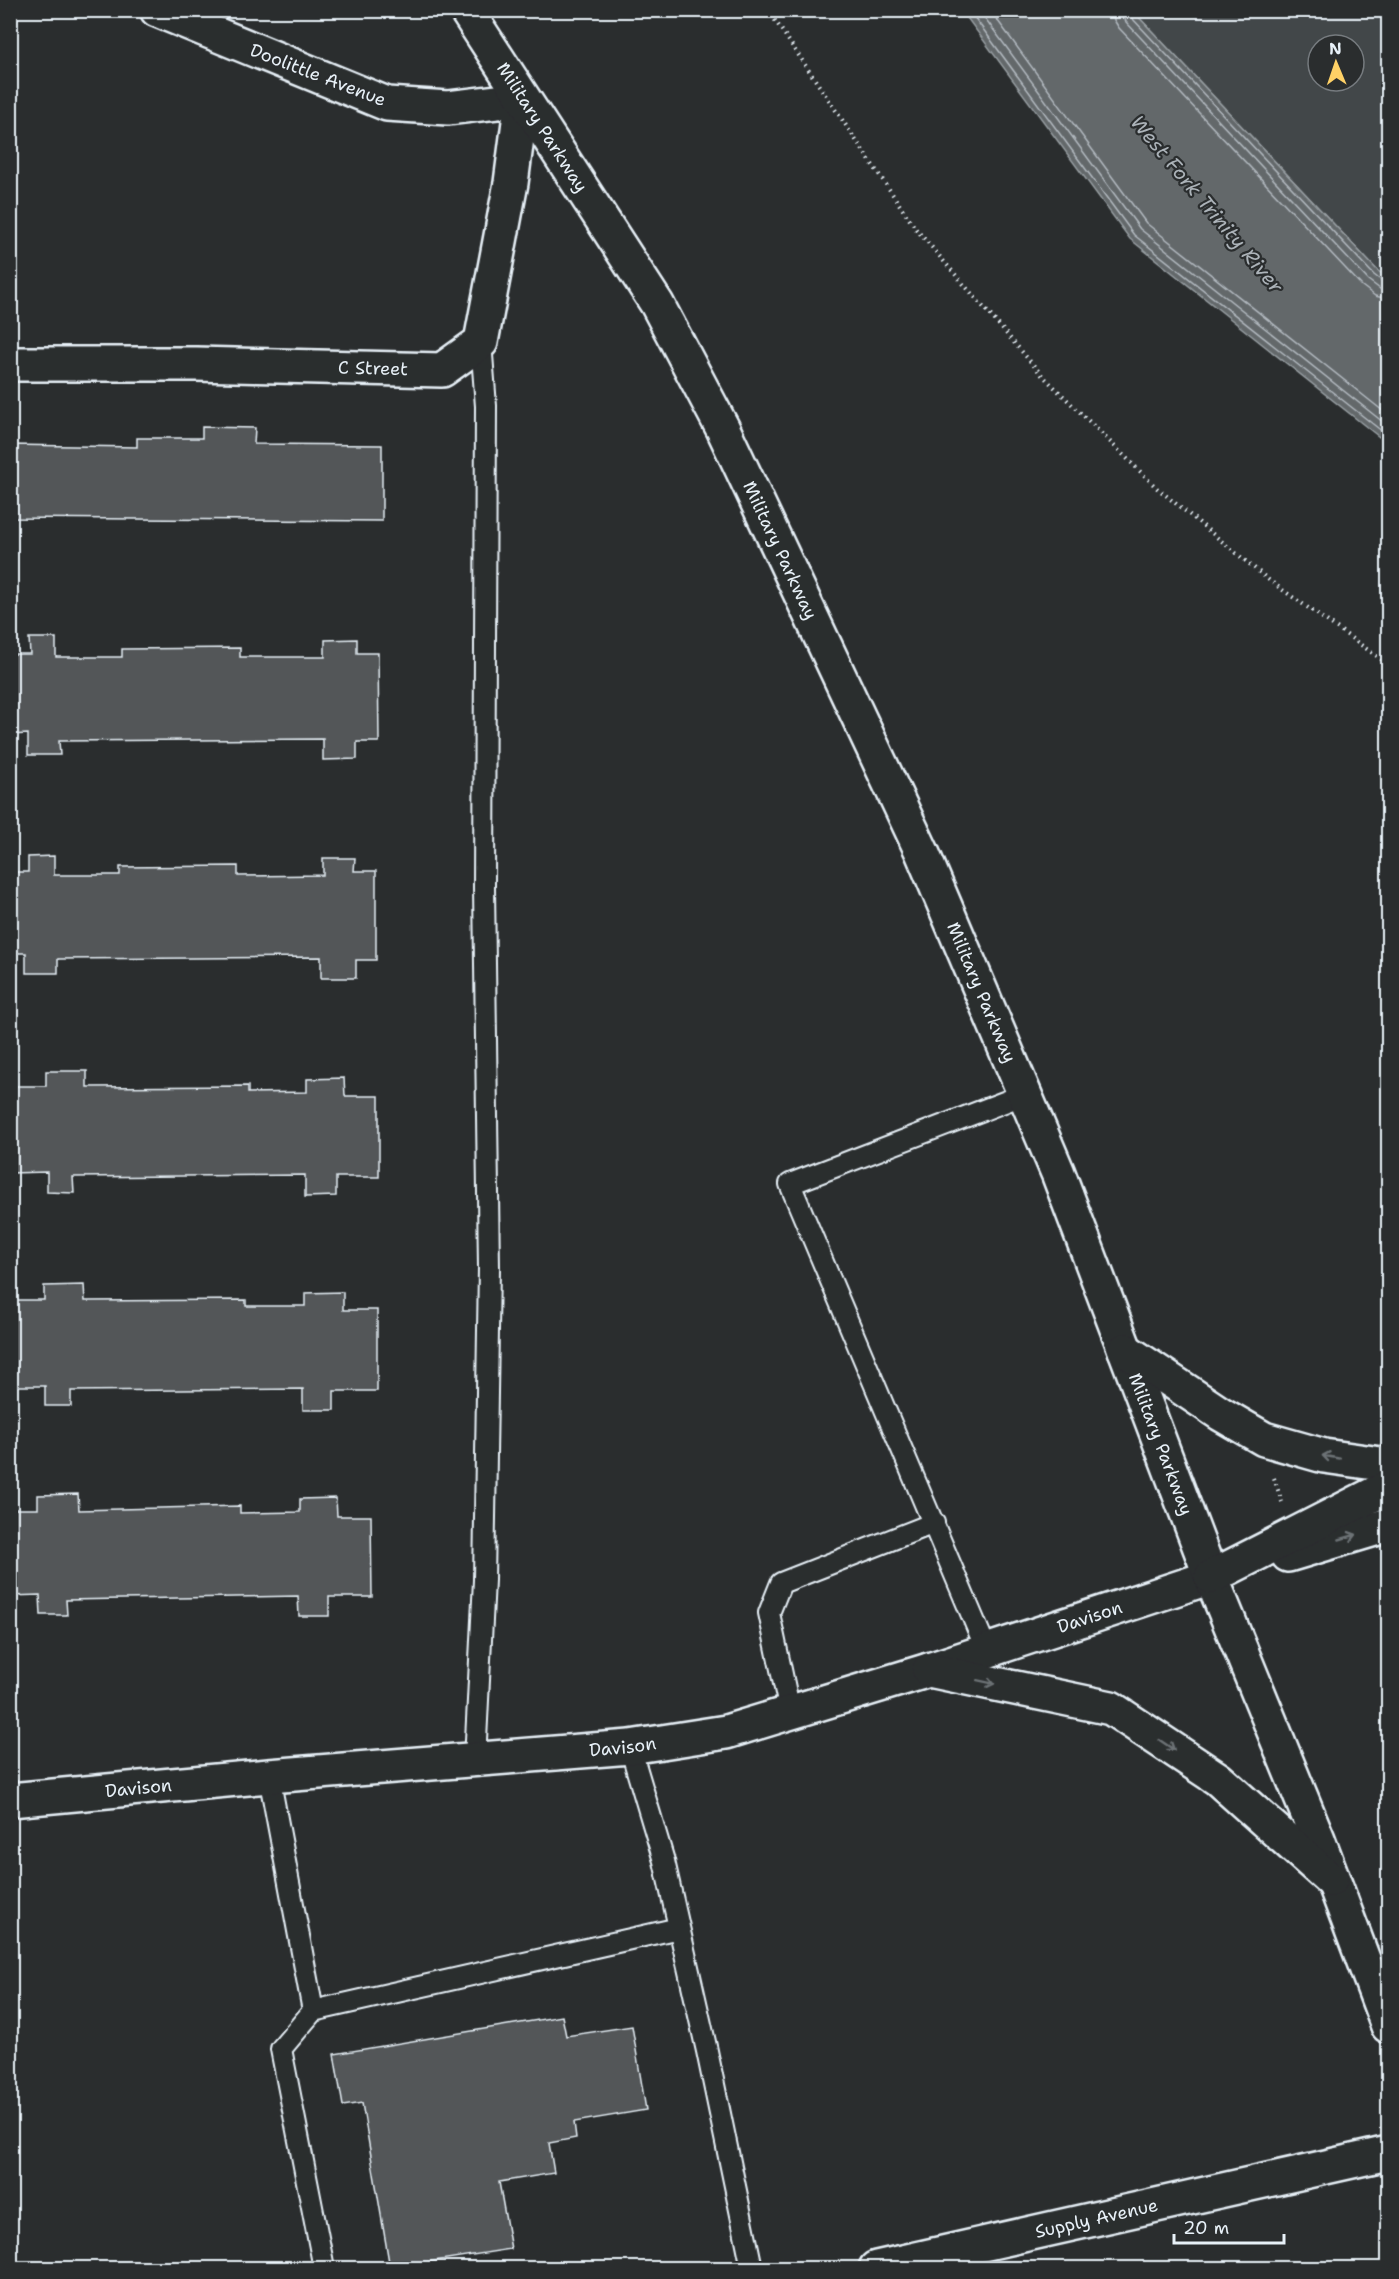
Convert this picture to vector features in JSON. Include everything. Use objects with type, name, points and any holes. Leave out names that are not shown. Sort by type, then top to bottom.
[{"type":"street","name":"Doolittle Avenue","points":[[157,10],[387,104],[447,108],[522,99]]},
{"type":"street","name":"Military Parkway","points":[[466,10],[657,304],[723,429],[922,852],[1058,1173],[1211,1577],[1318,1839],[1389,2026]]},
{"type":"street","points":[[481,342],[511,183],[522,99]]},
{"type":"street","name":"C Street","points":[[10,364],[196,364],[442,370],[481,342]]},
{"type":"street","points":[[1125,1350],[1221,1414],[1264,1439],[1324,1456],[1389,1466]]},
{"type":"street","name":"Davison","points":[[1211,1577],[1389,1487]]},
{"type":"street","name":"Davison","points":[[10,1800],[269,1776],[630,1747],[726,1732],[929,1670],[1211,1577],[1389,1525]]},
{"type":"street","points":[[929,1670],[1111,1708],[1218,1779],[1333,1881]]},
{"type":"street","name":"Supply Avenue","points":[[884,2268],[1389,2153]]},
{"type":"lane","points":[[474,1760],[484,1580],[489,1268],[484,887],[486,406],[481,342]]},
{"type":"lane","points":[[987,1651],[790,1184],[1025,1094]]},
{"type":"lane","points":[[790,1712],[769,1613],[782,1583],[934,1523]]},
{"type":"lane","points":[[630,1747],[664,1861],[752,2268]]},
{"type":"lane","points":[[269,1776],[314,2011]]},
{"type":"lane","points":[[324,2268],[281,2049],[314,2011],[679,1928]]},
{"type":"path","points":[[768,10],[916,229],[1042,375],[1157,488],[1270,581],[1389,664]]},
{"type":"path","points":[[1272,1474],[1283,1505]]},
{"type":"shaded area","points":[[1133,11],[1388,11],[1388,278],[1378,271]]},
{"type":"water","name":"West Fork Trinity River","points":[[962,11],[1133,11],[1378,271],[1388,278],[1388,444],[1130,239]]},
{"type":"building","points":[[202,427],[255,428],[254,444],[382,445],[382,521],[10,518],[10,445],[137,447],[137,438],[202,438]]},
{"type":"building","points":[[29,638],[56,638],[56,657],[122,657],[122,649],[240,648],[240,657],[325,657],[325,640],[357,639],[357,653],[378,653],[379,742],[357,742],[357,759],[323,760],[323,739],[59,741],[60,755],[28,755],[28,734],[10,735],[10,654],[30,654]]},
{"type":"building","points":[[54,856],[54,875],[120,875],[120,867],[238,866],[238,876],[323,875],[323,858],[355,858],[354,871],[376,871],[376,960],[356,960],[356,978],[321,978],[321,957],[58,959],[58,973],[26,973],[26,953],[10,953],[10,872],[28,872],[28,857]]},
{"type":"building","points":[[46,1071],[87,1071],[87,1087],[248,1086],[248,1093],[307,1092],[307,1079],[344,1078],[345,1096],[379,1096],[379,1177],[336,1177],[336,1196],[305,1197],[305,1175],[73,1177],[74,1193],[47,1192],[47,1172],[10,1173],[10,1086],[46,1086]]},
{"type":"building","points":[[84,1285],[85,1301],[246,1300],[246,1306],[305,1306],[305,1293],[343,1292],[343,1310],[377,1310],[377,1391],[334,1391],[334,1410],[303,1410],[303,1389],[71,1391],[71,1406],[45,1406],[45,1386],[10,1386],[10,1300],[44,1300],[44,1286]]},
{"type":"building","points":[[78,1494],[79,1510],[240,1506],[240,1513],[300,1512],[300,1499],[336,1498],[337,1516],[371,1516],[372,1597],[329,1597],[329,1616],[299,1616],[298,1596],[66,1600],[67,1615],[41,1615],[40,1595],[10,1596],[10,1509],[38,1509],[38,1495]]},
{"type":"building","points":[[562,2016],[566,2036],[632,2026],[646,2110],[574,2122],[576,2138],[549,2143],[554,2173],[499,2182],[511,2249],[390,2268],[362,2103],[343,2106],[334,2054]]}]
